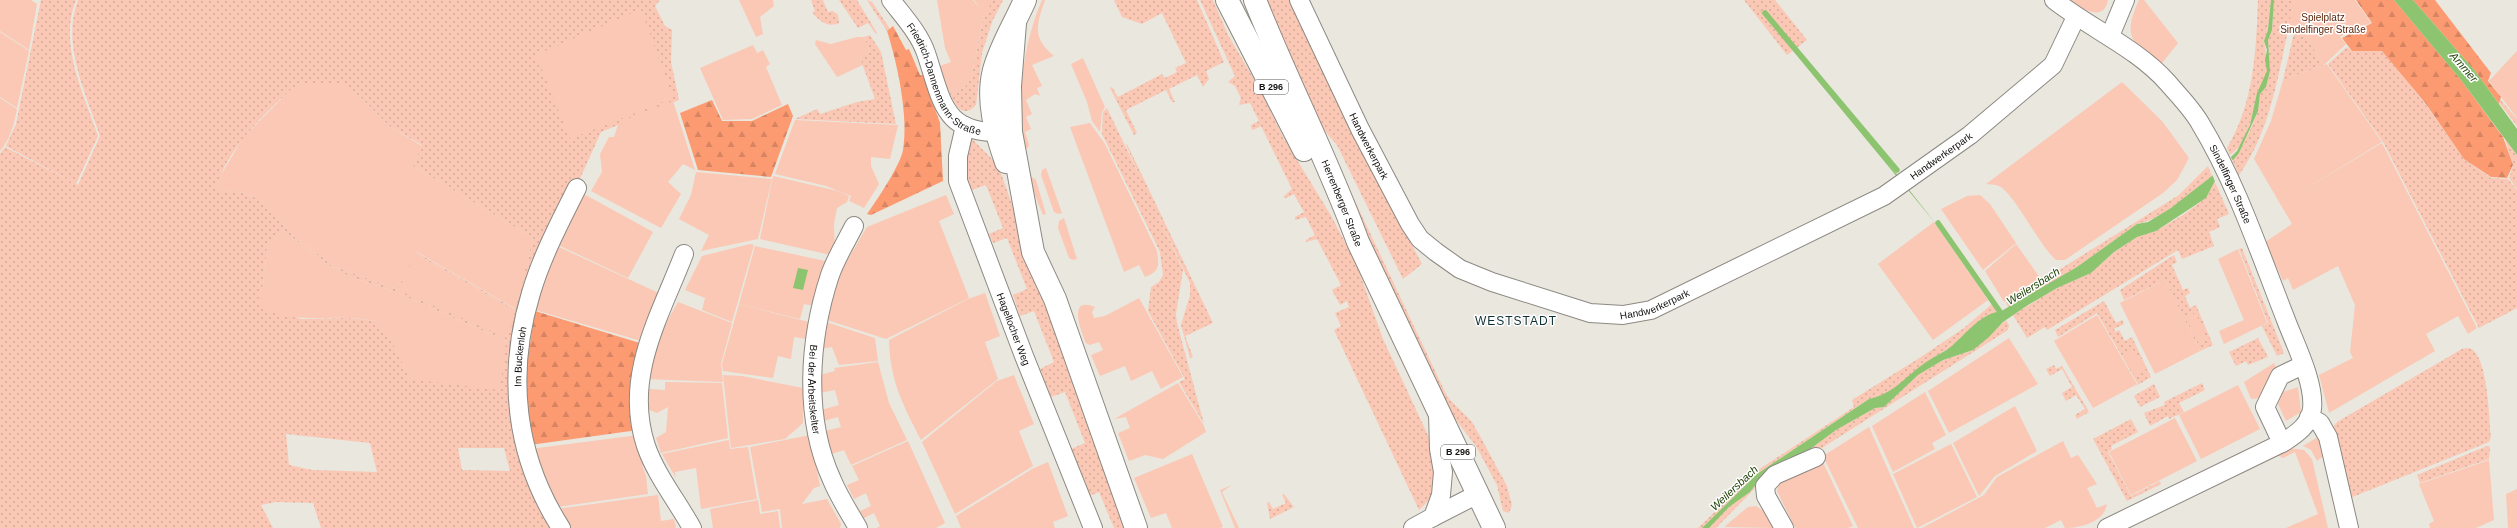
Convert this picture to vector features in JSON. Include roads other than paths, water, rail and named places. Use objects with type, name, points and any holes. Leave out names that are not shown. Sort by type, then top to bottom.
[{"type":"main road","points":[[1025,0],[1015,23],[1010,86],[1003,132],[1026,216],[1033,252],[1054,297],[1136,528]]},
{"type":"main road","name":"Herrenberger Straße","points":[[1227,0],[1323,186],[1358,242]]},
{"type":"main road","name":"Herrenberger Straße","points":[[1255,0],[1278,59],[1343,202],[1358,242]]},
{"type":"main road","name":"B 296","points":[[1358,242],[1494,528]]},
{"type":"street","name":"Friedrich-Dannenmann-Straße","points":[[891,0],[918,37],[944,106],[957,123],[964,126],[1003,132]]},
{"type":"street","name":"Handwerkerpark","points":[[1299,0],[1360,129],[1420,238],[1460,269],[1492,282],[1590,313],[1623,315],[1658,306],[1884,196],[1913,177],[1970,135],[2053,65],[2076,17]]},
{"type":"street","name":"Sindelfinger Straße","points":[[2054,0],[2076,17],[2110,36],[2167,81],[2199,122],[2231,185],[2302,365],[2312,398],[2309,418]]},
{"type":"street","points":[[2110,36],[2124,0]]},
{"type":"street","name":"Hagellocher Weg","points":[[964,126],[958,156],[958,180],[1024,356],[1093,528]]},
{"type":"street","name":"Im Buckenloh","points":[[561,528],[541,495],[526,454],[519,415],[518,364],[525,314],[531,292],[544,257],[577,188]]},
{"type":"street","name":"Bei der Arbeitskelter","points":[[854,226],[837,259],[824,299],[814,347],[812,387],[820,443],[826,466],[858,528]]},
{"type":"street","points":[[684,254],[640,367],[638,391],[639,412],[646,446],[655,467],[692,528]]},
{"type":"street","points":[[2282,443],[2265,407],[2280,376],[2302,365]]},
{"type":"street","points":[[1433,517],[1441,495],[1443,472],[1439,449],[1438,410]]},
{"type":"street","points":[[2107,528],[2282,443],[2300,430],[2309,418],[2320,423],[2328,437],[2349,528]]},
{"type":"street","points":[[1784,528],[1766,496],[1765,486],[1775,475],[1816,457]]},
{"type":"street","points":[[1413,528],[1478,494]]},
{"type":"water","points":[[1751,0],[1877,149],[1936,224]]},
{"type":"water","points":[[2271,0],[2274,0],[2272,30],[2268,40],[2270,71],[2266,87],[2260,94],[2258,111],[2239,153],[2215,181],[2206,198],[2156,231],[2137,237],[2114,252],[2091,273],[2057,288],[2028,305],[2003,322],[1989,337],[1973,350],[1943,360],[1918,375],[1884,407],[1875,408],[1836,430],[1798,458],[1761,478],[1750,492],[1729,507],[1709,528],[1702,528],[1757,474],[1869,399],[1891,390],[1926,362],[1953,345],[1979,321],[1997,312],[1936,224],[1998,313],[2077,267],[2137,224],[2148,222],[2171,208],[2212,176],[2237,151],[2250,125],[2257,93],[2267,71],[2265,60],[2267,50],[2264,41],[2268,30]]},
{"type":"water","name":"Ammer","points":[[2394,0],[2413,0],[2475,71],[2517,129],[2517,155],[2461,80]]},
{"type":"water","points":[[798,268],[808,270],[803,290],[793,288]]},
{"type":"waterway","points":[[1765,13],[1897,170]]},
{"type":"waterway","points":[[1938,223],[2003,316]]},
{"type":"district","name":"WESTSTADT","points":[[1516,321]]},
{"type":"park label","name":"Spielplatz Sindelfinger Straße","points":[[2323,22]]},
{"type":"water label","name":"Weilersbach","points":[[2033,286]]},
{"type":"water label","name":"Weilersbach","points":[[1734,488]]}]
